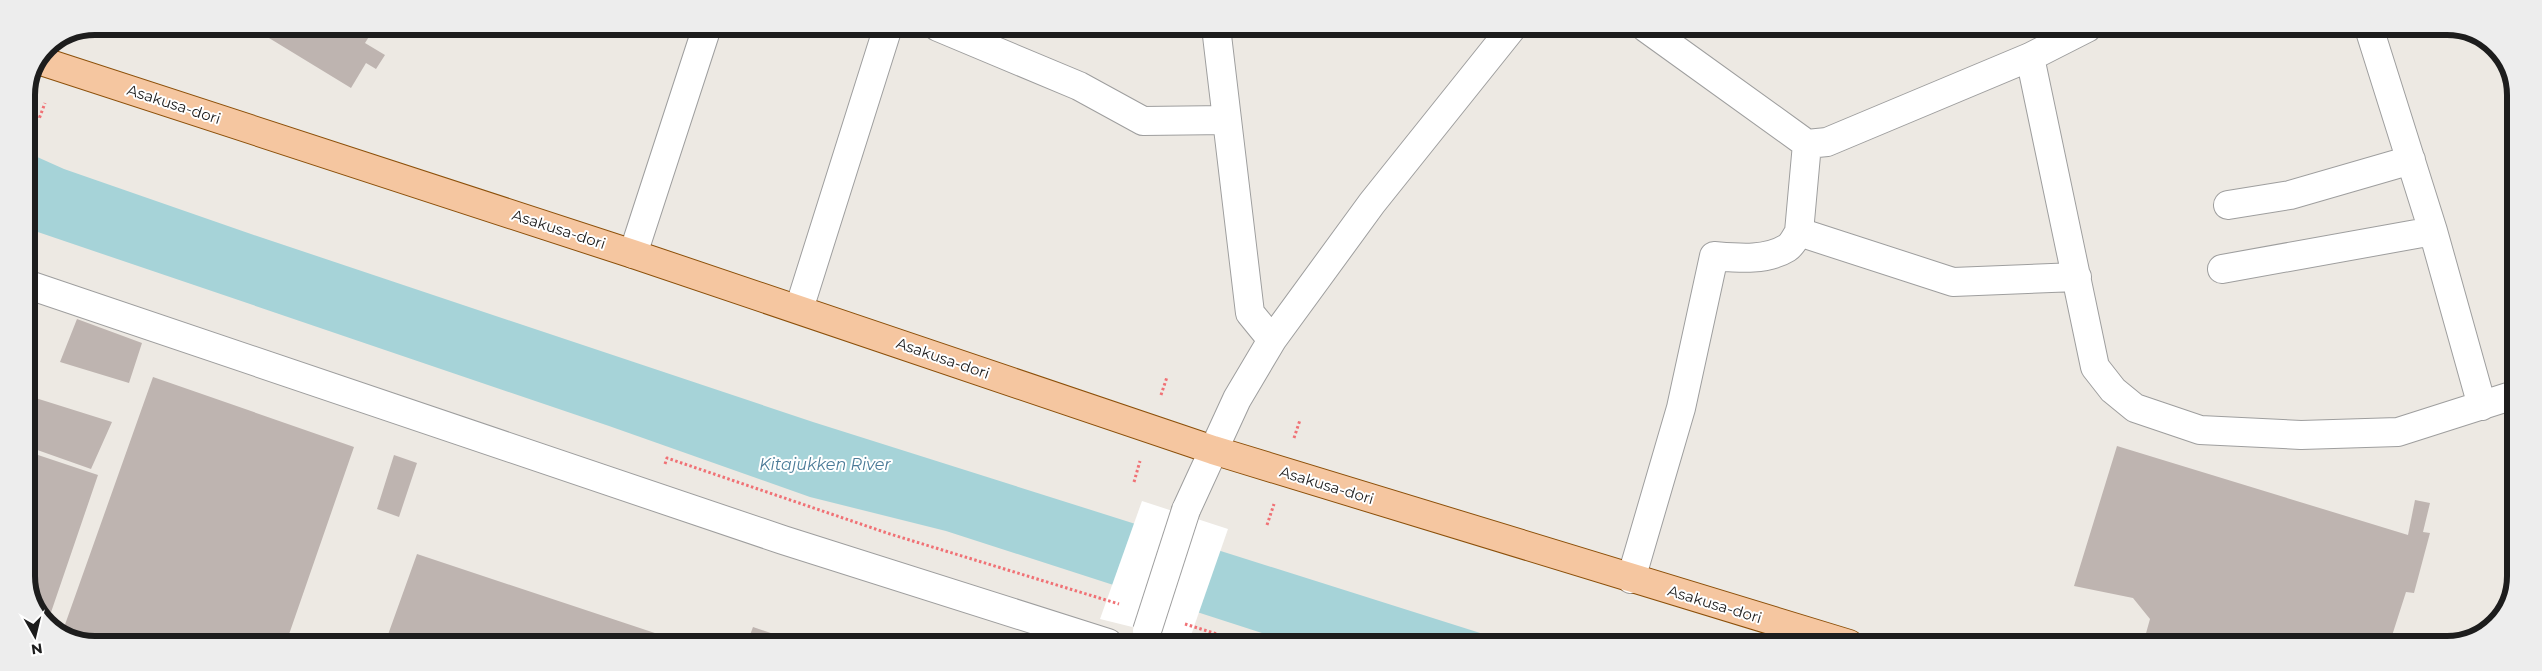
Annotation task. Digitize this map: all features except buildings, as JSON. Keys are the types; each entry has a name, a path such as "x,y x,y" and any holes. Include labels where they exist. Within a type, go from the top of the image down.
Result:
{"main road":[{"name":"Asakusa-dori","path":"45,63 634,254 1213,450 1822,636"}],"street":[{"path":"634,254 704,35"},
{"path":"799,309 885,35"},
{"path":"957,35 1079,86 1143,121 1227,120"},
{"path":"1217,35 1250,313 1272,340"},
{"path":"1145,636 1186,510 1237,399 1272,340 1372,203 1506,35"},
{"path":"1656,35 1807,144 1826,142 2030,57 2073,35"},
{"path":"2371,35 2433,231 2482,406"},
{"path":"2030,57 2095,367 2113,390 2135,408 2200,430 2301,435 2398,432 2507,397"},
{"path":"1631,579 1681,408 1714,256 1742,258 1765,256 1788,247 1799,232 1807,144"},
{"path":"2228,205 2290,195 2411,160"},
{"path":"2222,269 2433,231"},
{"path":"1799,232 1953,282 2077,277"},
{"path":"35,287 783,540 1083,636"}],"path":[{"path":"35,118 39,119 45,103"}],"water":[{"name":"Kitajukken River","path":"35,156 64,169 257,236 813,422 1490,636 1271,636 946,531 810,497 609,426 35,231"}],"pier":[{"path":"1142,501 1228,529 1191,636 1169,636 1100,619"}]}
